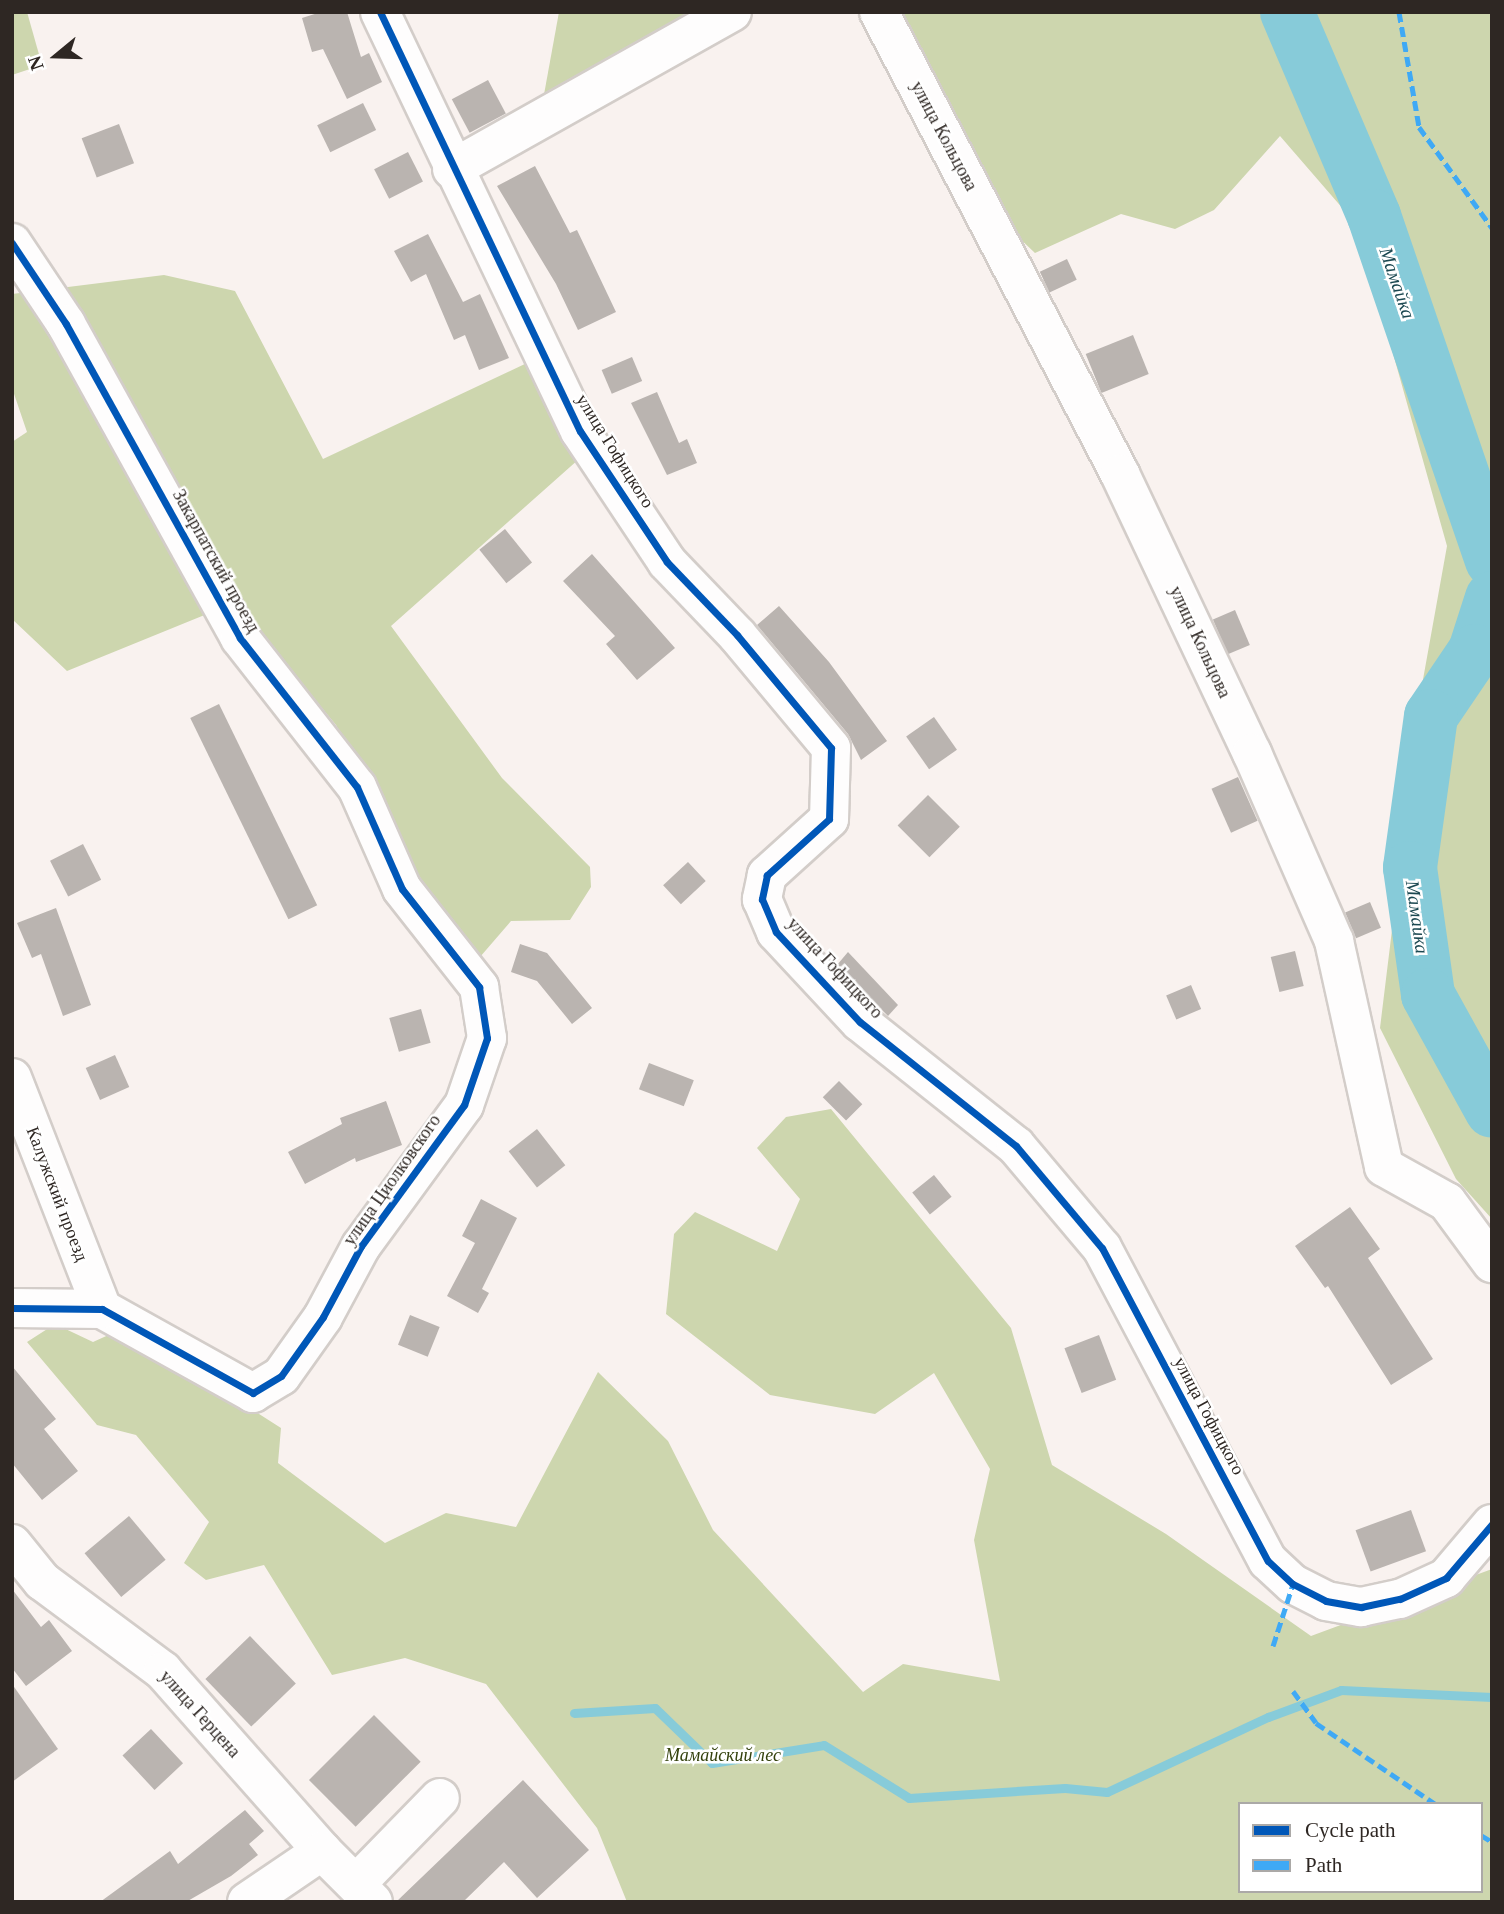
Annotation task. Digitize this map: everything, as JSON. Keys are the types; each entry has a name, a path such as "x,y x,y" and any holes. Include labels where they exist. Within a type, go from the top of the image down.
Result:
{"street":[{"name":"улица Гофицкого","path":"380,12 452,169 580,431 667,562 737,635 831,748 829,819 767,875 762,899 776,932 860,1022 1016,1146 1102,1248 1268,1561 1293,1584 1326,1601 1361,1607 1399,1599 1446,1578 1492,1524"},
{"path":"452,169 732,12"},
{"name":"улица Кольцова","path":"878,12 1120,474 1252,753 1334,941 1384,1167 1447,1202 1492,1263"},
{"name":"Закарпатский проезд","path":"12,243 66,324 240,638 357,787 402,890 479,987"},
{"name":"улица Циолковского","path":"12,1308 102,1309 253,1393 281,1376 323,1317 361,1246 464,1105 487,1038 479,987"},
{"name":"Калужский проезд","path":"12,1078 102,1309"},
{"name":"улица Герцена","path":"12,1544 42,1581 163,1671 322,1851 364,1893"},
{"path":"364,1893 440,1798"},
{"path":"247,1902 322,1851"}],"green space":[{"path":"12,12 27,12 42,65 12,75"},
{"path":"559,12 720,12 541,111"},
{"path":"898,12 1492,12 1492,1219 1456,1179 1380,1028 1422,685 1447,546 1357,225 1280,136 1214,210 1175,229 1121,214 1035,253 1000,220"},
{"path":"164,275 235,291 323,459 529,362 579,459 391,626 502,778 590,867 591,887 570,920 511,921 480,957 470,954 413,892 336,725 234,603 67,671 12,619 12,442 27,432 12,388 12,294"},
{"name":"Мамайский лес","path":"831,1109 1011,1328 1052,1465 1166,1534 1311,1636 1492,1569 1492,1902 627,1902 597,1828 486,1684 405,1658 332,1675 264,1565 206,1580 184,1563 209,1522 136,1435 97,1425 27,1342 55,1324 93,1342 124,1328 281,1428 278,1463 385,1543 446,1513 516,1527 598,1372 668,1441 713,1530 863,1692 903,1664 1000,1681 974,1540 990,1469 934,1373 875,1414 770,1395 666,1314 674,1234 695,1212 777,1251 800,1199 757,1148 786,1117"}],"building":[{"path":"321,12 347,12 361,57 369,53 382,82 347,99 323,49 312,52 302,18"},
{"path":"488,80 506,114 470,133 452,99"},
{"path":"363,103 376,130 330,152 317,125"},
{"path":"119,124 134,163 97,178 82,138"},
{"path":"408,152 423,181 389,199 374,169"},
{"path":"535,166 570,233 577,230 616,312 578,330 556,284 497,186"},
{"path":"428,234 463,302 480,294 509,358 479,370 465,335 454,340 426,274 411,282 394,251"},
{"path":"1067,259 1077,280 1050,293 1040,272"},
{"path":"1133,335 1149,374 1101,393 1086,354"},
{"path":"632,357 642,381 612,394 602,370"},
{"path":"657,392 679,443 687,439 697,463 667,475 631,403"},
{"path":"505,529 532,562 506,583 479,550"},
{"path":"592,554 675,648 637,680 606,644 615,636 563,581"},
{"path":"779,606 829,662 887,741 861,760 848,734 757,625"},
{"path":"1235,610 1250,645 1228,654 1213,619"},
{"path":"219,704 317,905 288,919 190,718"},
{"path":"934,717 957,750 929,769 906,737"},
{"path":"1238,777 1258,821 1231,833 1212,789"},
{"path":"928,795 960,827 929,857 898,825"},
{"path":"83,844 101,880 68,896 50,861"},
{"path":"688,862 706,881 681,904 663,885"},
{"path":"1370,902 1381,928 1356,938 1345,913"},
{"path":"56,908 91,1005 63,1016 41,954 32,958 17,923"},
{"path":"520,944 547,953 592,1008 572,1024 537,981 511,972"},
{"path":"1295,951 1304,986 1279,992 1271,957"},
{"path":"848,952 898,1005 888,1016 837,965"},
{"path":"1191,985 1201,1009 1176,1019 1166,996"},
{"path":"421,1009 431,1043 399,1052 389,1018"},
{"path":"115,1055 129,1087 100,1100 86,1068"},
{"path":"649,1063 694,1080 684,1106 639,1089"},
{"path":"839,1081 862,1104 846,1121 823,1097"},
{"path":"386,1101 402,1145 356,1162 355,1158 305,1184 288,1152 342,1124 340,1118"},
{"path":"537,1129 565,1165 537,1187 509,1151"},
{"path":"934,1175 952,1197 930,1214 912,1193"},
{"path":"481,1199 517,1218 482,1289 489,1293 478,1313 447,1296 475,1243 462,1236"},
{"path":"1350,1207 1380,1249 1368,1258 1433,1359 1391,1385 1328,1286 1325,1288 1295,1246"},
{"path":"410,1315 440,1327 428,1357 398,1345"},
{"path":"1099,1335 1116,1380 1082,1393 1064,1348"},
{"path":"12,1366 56,1419 44,1429 78,1471 42,1500 12,1463"},
{"path":"1411,1510 1426,1551 1371,1572 1356,1530"},
{"path":"129,1516 166,1560 121,1597 85,1553"},
{"path":"12,1589 41,1627 49,1620 72,1651 26,1686 12,1668"},
{"path":"250,1636 296,1683 251,1727 205,1679"},
{"path":"12,1684 58,1749 12,1782"},
{"path":"374,1715 421,1762 356,1827 309,1780"},
{"path":"151,1729 183,1763 155,1790 122,1756"},
{"path":"523,1780 589,1850 537,1898 504,1862 463,1902 396,1902"},
{"path":"245,1810 264,1831 249,1844 258,1855 231,1876 186,1902 100,1902 170,1851 178,1864"}],"waterway":[{"name":"Мамайка","path":"1287,12 1374,216 1492,560"},
{"name":"Мамайка","path":"1492,598 1475,651 1431,716 1410,868 1428,995 1492,1111"},
{"path":"574,1713 655,1708 712,1763 824,1745 909,1798 1065,1788 1107,1792 1268,1717 1341,1690 1492,1697"}],"marked path":[{"path":"1399,12 1419,127 1492,228"},
{"path":"1273,1646 1293,1584"},
{"path":"1293,1691 1316,1723 1432,1802"},
{"path":"1483,1836 1492,1842"}],"cycle path":[{"path":"380,12 580,431 667,562 737,635 831,748 829,819 767,875 762,899 776,932 860,1022 1016,1146 1102,1248 1268,1561 1293,1584 1326,1601 1361,1607 1400,1599 1446,1578 1492,1524"},
{"path":"12,243 66,324 240,638 357,787 402,889 479,987 487,1038 464,1105 361,1246 323,1317 281,1376 253,1393 102,1309 12,1308"}]}
